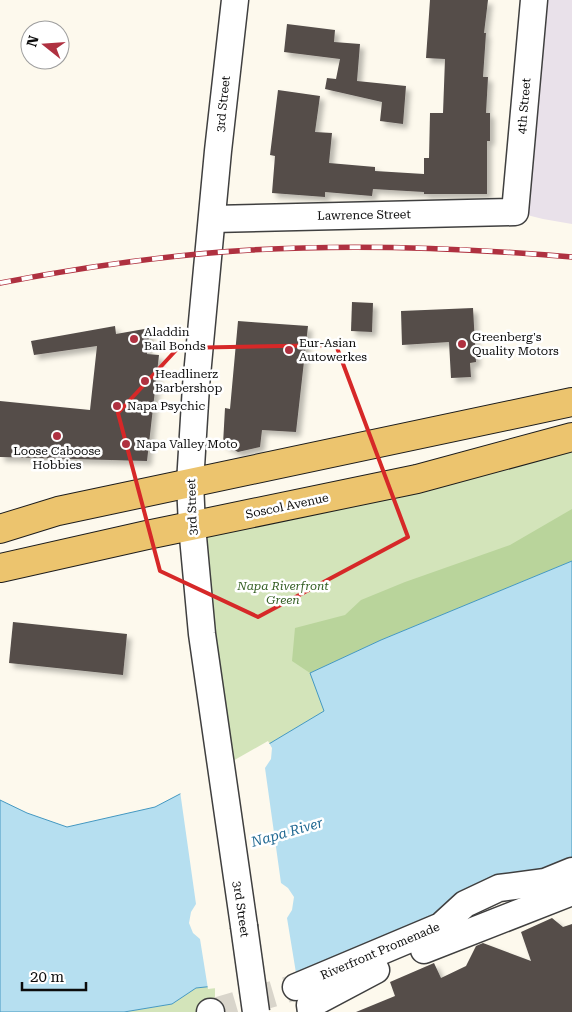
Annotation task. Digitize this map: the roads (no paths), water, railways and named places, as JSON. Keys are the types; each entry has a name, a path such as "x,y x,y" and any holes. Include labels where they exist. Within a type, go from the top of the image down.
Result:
{"main road":[{"path":"0,529 58,511 572,402"},
{"name":"Soscol Avenue","path":"0,568 418,479 572,437"}],"street":[{"name":"3rd Street","path":"235,0 218,151 196,386 190,483 202,634 256,1012"},
{"name":"4th Street","path":"515,212 534,0"},
{"name":"Lawrence Street","path":"213,219 515,212"},
{"name":"Riverfront Promenade","path":"296,987 441,926 465,904 499,888 545,882 572,871"},
{"name":"Riverfront Promenade","path":"311,1012 310,1005 371,972 572,892"}],"water":[{"name":"Napa River","path":"572,561 572,859 308,976 196,988 172,1004 124,1012 0,1012 0,800 27,813 67,827 155,807 222,772 324,711 310,673 381,640"}],"tunnel":[{"path":"211,1012 296,987"}],"railway":[{"path":"0,283 125,262 188,255 291,248 412,248 572,257"}],"place":[{"name":"Aladdin Bail Bonds","path":"134,339"},
{"name":"Greenberg's Quality Motors","path":"462,344"},
{"name":"Eur-Asian Autowerkes","path":"289,350"},
{"name":"Headlinerz Barbershop","path":"145,381"},
{"name":"Napa Psychic","path":"117,406"},
{"name":"Loose Caboose Hobbies","path":"57,436"},
{"name":"Napa Valley Moto","path":"126,444"}],"park label":[{"name":"Napa Riverfront Green","path":"283,593"}]}
